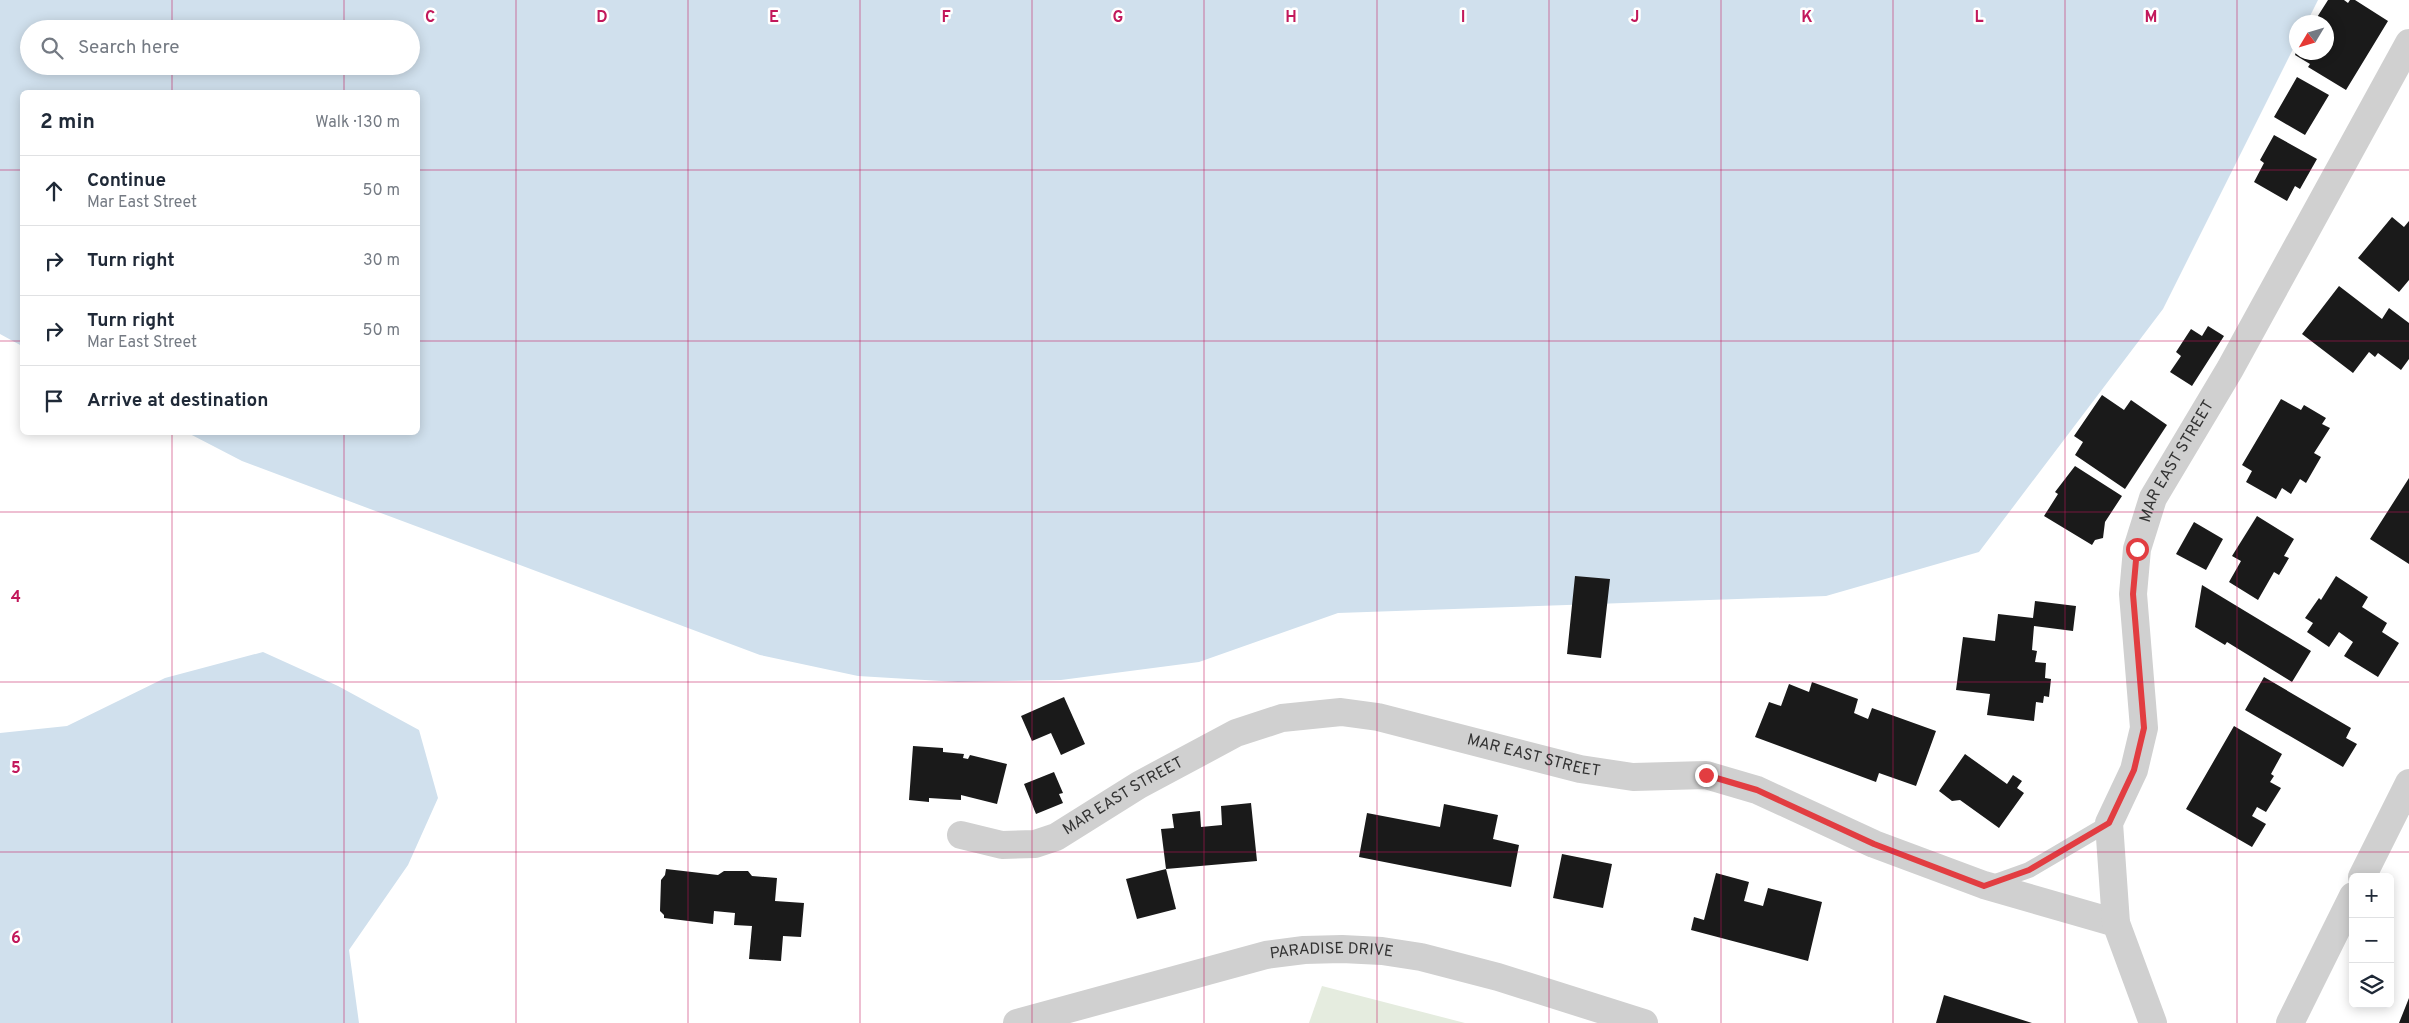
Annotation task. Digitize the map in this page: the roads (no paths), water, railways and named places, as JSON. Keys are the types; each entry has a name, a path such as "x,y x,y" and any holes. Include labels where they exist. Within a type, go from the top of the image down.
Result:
{"street":[{"name":"MAR EAST STREET","path":"2153,1023 2116,923 2109,823 2134,770 2144,728 2133,594 2137,549 2153,498 2230,368 2409,43"},
{"name":"MAR EAST STREET","path":"960,834 1002,845 1035,844 1056,838 1139,785 1236,733 1282,718 1341,712 1378,717 1580,769 1633,777 1706,775 1757,790 1874,844 1984,886 2116,923"},
{"path":"2364,873 2409,782"},
{"path":"2290,1023 2349,904"},
{"name":"PARADISE DRIVE","path":"1017,1023 1266,955 1304,950 1342,949 1382,951 1460,966 1644,1023"}],"lane":[{"path":"1984,886 2029,870 2109,823"}],"water":[{"path":"0,0 2318,0 2310,15 2289,15 2289,57 2163,309 1979,552 1826,596 1338,613 1199,662 1061,680 958,682 858,676 760,655 242,461 192,435 420,435 420,90 20,90 20,345 0,334"},
{"path":"263,652 338,686 419,730 438,798 408,865 349,950 359,1023 0,1023 0,733 67,726 165,678"}]}
